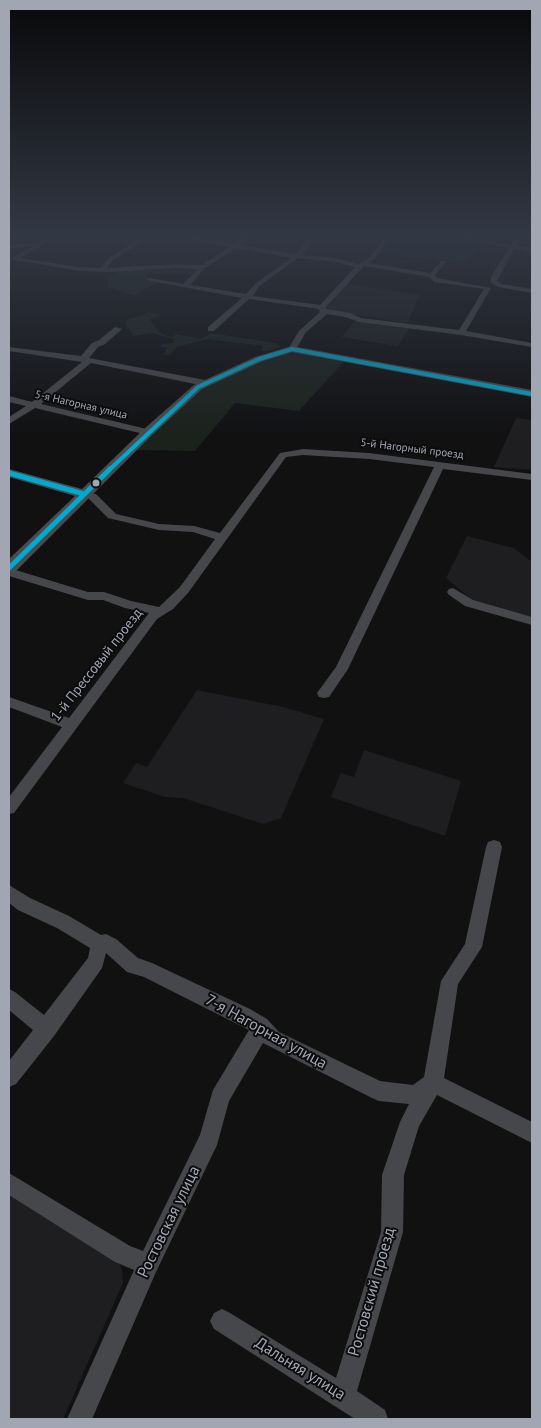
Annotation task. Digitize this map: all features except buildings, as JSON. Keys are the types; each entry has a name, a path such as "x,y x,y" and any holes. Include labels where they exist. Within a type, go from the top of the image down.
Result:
{"street":[{"path":"211,329 238,305"},
{"path":"298,305 347,315 358,320 461,333 532,345"},
{"path":"292,349 303,331 327,305"},
{"path":"461,333 480,305"},
{"path":"9,421 46,397 86,359 95,345 102,342 118,329"},
{"path":"9,349 86,359 205,383"},
{"path":"159,611 129,605 104,596 88,596 9,570 148,432 198,387 259,359 292,349 532,394"},
{"name":"5-я Нагорная улица","path":"9,399 148,432"},
{"name":"5-й Нагорный проезд","path":"288,454 303,452 369,456 532,477"},
{"name":"1-й Прессовый проезд","path":"9,808 70,724 153,616 169,606 184,590 280,459 288,454"},
{"path":"324,693 340,669 440,465"},
{"path":"9,473 92,496 112,516 159,527 194,529 223,538"},
{"path":"453,592 469,603 532,621"},
{"path":"9,702 70,724"},
{"name":"Ростовский проезд","path":"343,1396 392,1232 393,1175 410,1122 433,1083 450,981 474,947 494,848"},
{"name":"7-я Нагорная улица","path":"9,893 24,904 63,922 99,944 106,943 110,945 133,966 146,970 260,1026 272,1038 379,1091 415,1096 433,1083"},
{"path":"9,1077 96,962 99,944"},
{"path":"9,998 46,1029"},
{"name":"Ростовская улица","path":"79,1419 148,1264 210,1138 220,1097 254,1041 260,1026"},
{"path":"433,1083 532,1133"},
{"path":"9,1183 123,1254 148,1264"},
{"name":"Дальняя улица","path":"222,1321 343,1396 376,1419"}],"shaded area":[{"path":"329,305 415,305 408,323 325,310"},
{"path":"148,312 160,315 150,320 160,333 167,336 173,337 176,334 201,339 211,333 275,343 280,347 261,351 263,346 207,339 177,347 170,355 163,355 167,348 160,347 163,344 173,343 174,339 152,333 132,336 126,325 127,319 141,316"},
{"path":"355,321 409,328 398,346 342,337"},
{"path":"293,351 345,360 299,411 235,403 195,451 133,450 200,388 261,359"},
{"path":"516,418 532,420 532,470 494,467"},
{"path":"467,536 514,548 532,562 532,617 476,603 446,578"},
{"path":"197,690 283,707 324,719 281,818 263,824 183,798 165,797 123,783 136,763 147,767"},
{"path":"364,750 461,781 445,836 331,797 341,773 354,777"},
{"path":"9,1191 119,1262 122,1270 123,1283 63,1419 9,1419"}],"transit line":[{"path":"9,568 148,432 198,387 259,359 283,351 292,349 532,394"},
{"path":"9,473 84,494"}]}
